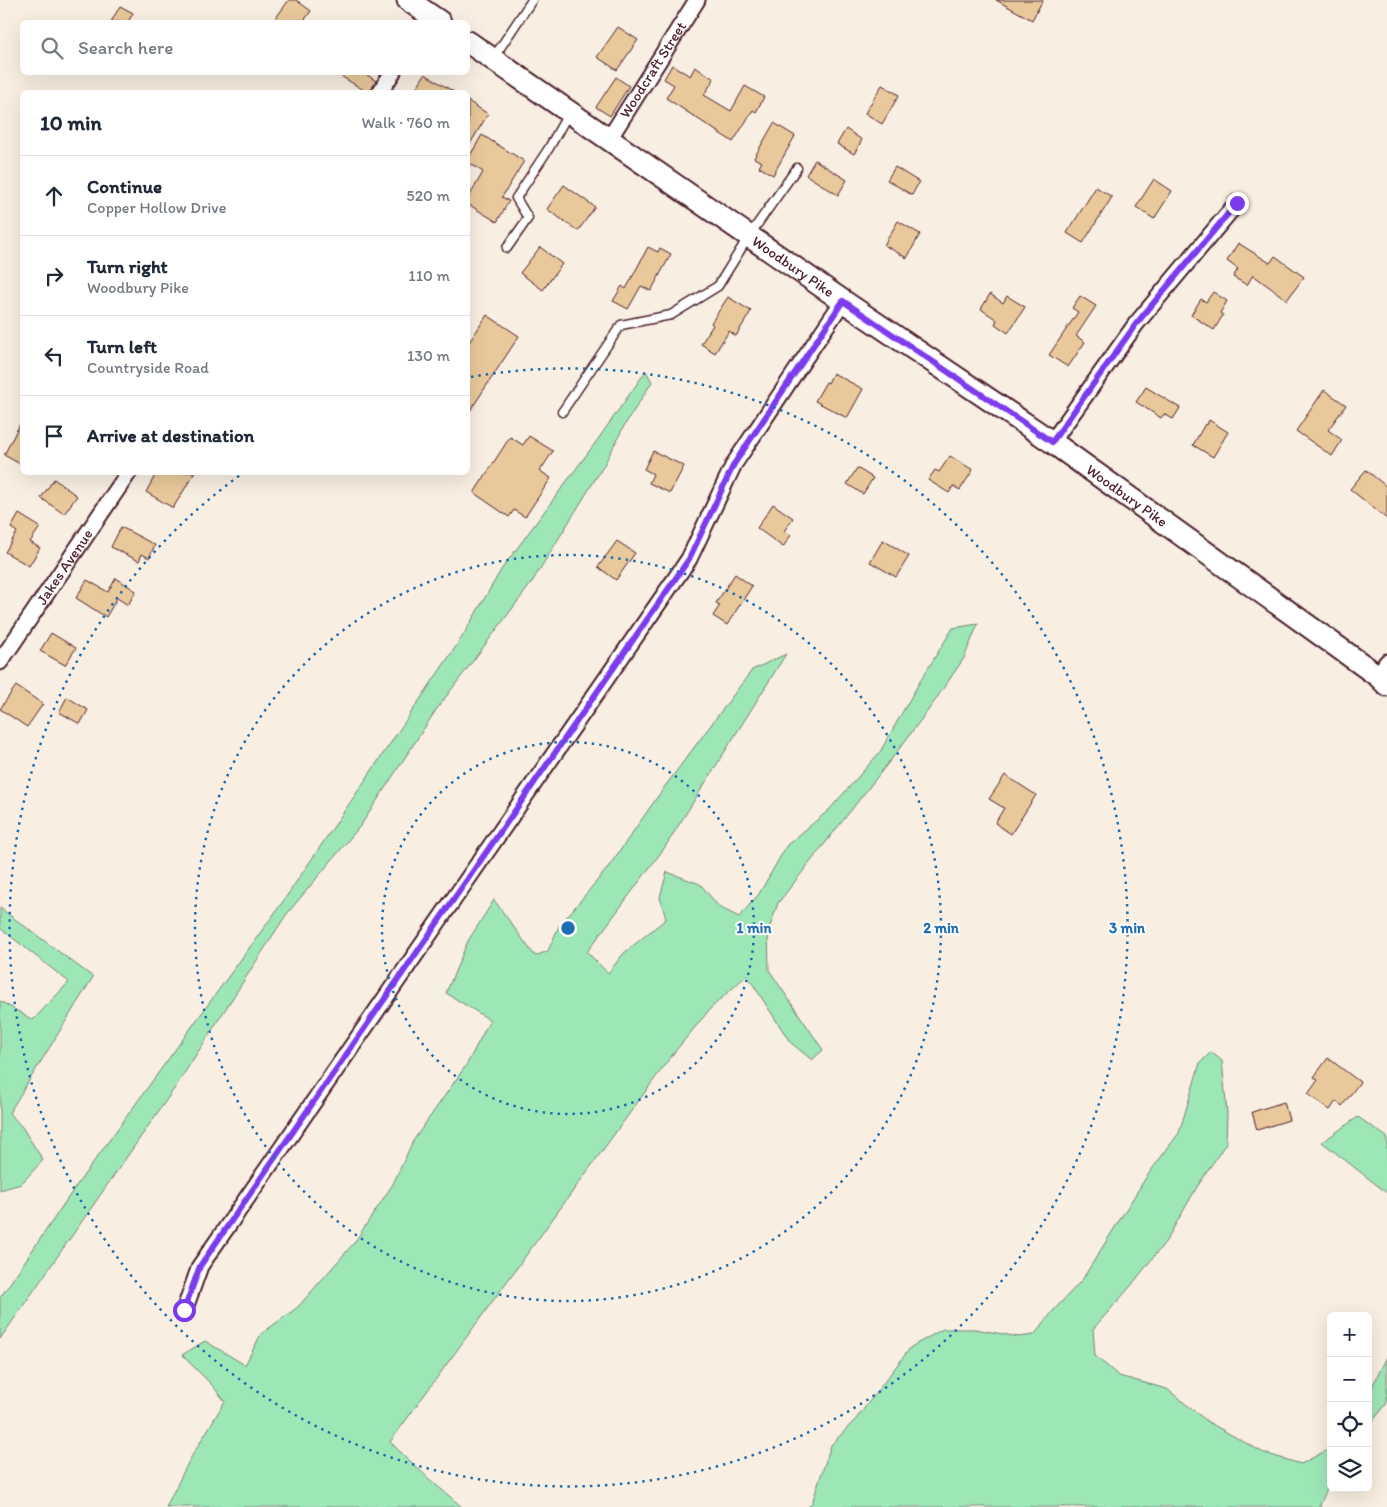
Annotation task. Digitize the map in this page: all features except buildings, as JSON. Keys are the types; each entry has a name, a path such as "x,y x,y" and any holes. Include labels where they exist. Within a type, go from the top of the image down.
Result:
{"street":[{"path":"408,0 432,20"},
{"name":"Woodcraft Street","path":"609,139 697,0"},
{"name":"Woodbury Pike","path":"470,43 843,301 1052,442 1384,674"},
{"path":"381,90 391,75"},
{"path":"1052,442 1136,324 1237,203"},
{"path":"184,1310 200,1266 689,559 734,464 843,301"},
{"name":"Jakes Avenue","path":"0,662 127,475"}],"lane":[{"path":"493,59 532,0"},
{"path":"507,248 528,218 516,198 549,148 569,112"},
{"path":"562,412 621,325 671,315 718,286 749,236 797,168"}],"green space":[{"path":"646,371 652,382 624,426 604,465 530,585 436,710 361,825 286,915 174,1089 0,1339 0,1298 76,1186 282,903 461,639 501,570"},
{"path":"978,624 964,658 932,705 778,903 768,932 769,970 823,1050 812,1060 790,1042 747,975 711,1008 672,1055 390,1442 462,1507 166,1507 189,1461 225,1401 182,1355 205,1341 245,1365 261,1334 298,1307 354,1243 393,1184 413,1141 467,1064 490,1020 446,993 468,941 494,900 535,956 548,951 559,926 607,869 663,789 752,670 786,654 665,847 587,952 608,973 624,953 666,919 660,897 667,872 700,884 719,907 739,917 759,894 787,845 829,810 880,752 953,628"},
{"path":"0,908 93,977 9,1113 22,1127 43,1160 21,1184 0,1190 0,1001 33,1020 69,982 0,928"},
{"path":"1211,1052 1222,1061 1227,1113 1226,1143 1197,1187 1166,1241 1130,1287 1093,1329 1095,1356 1119,1376 1167,1389 1208,1422 1264,1453 1301,1464 1327,1450 1327,1489 1320,1505 1321,1507 808,1507 812,1503 831,1445 856,1419 911,1347 943,1329 975,1329 1019,1337 1034,1335 1082,1280 1147,1176 1179,1133 1200,1063"},
{"path":"1358,1117 1387,1137 1387,1193 1322,1142"},
{"path":"1387,1357 1387,1403 1372,1422 1372,1402 1372,1387"}],"route":[{"path":"184,1310 200,1266 689,559 734,464 843,301 1052,442 1136,324 1237,203"}]}
